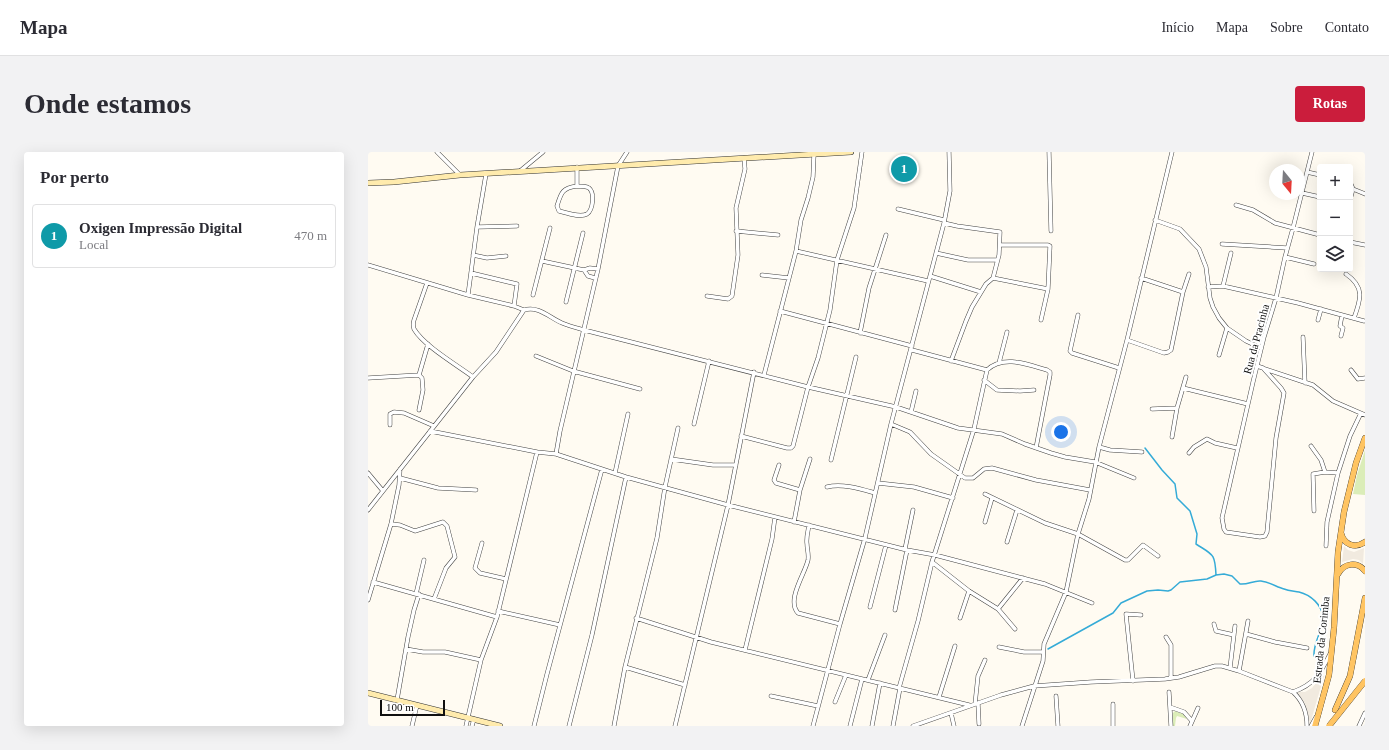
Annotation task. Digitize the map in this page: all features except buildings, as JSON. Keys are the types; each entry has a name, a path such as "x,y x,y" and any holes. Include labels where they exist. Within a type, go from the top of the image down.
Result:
{"main road":[{"path":"368,183 394,182 460,175 851,152"},
{"path":"1365,438 1349,489 1341,530 1342,537 1349,544 1358,545 1365,542"},
{"name":"Estrada da Corimba","path":"1315,726 1329,675 1341,530"},
{"path":"1337,578 1341,569 1349,564 1359,566 1365,571"},
{"path":"1335,710 1350,676 1365,598"},
{"path":"1331,725 1365,681"},
{"path":"368,693 500,726"}],"street":[{"path":"437,152 460,175"},
{"path":"520,172 543,152"},
{"path":"556,454 598,268 618,166 627,152"},
{"path":"740,436 787,448 791,448 794,442 808,387 818,358 827,323 837,260 854,208 862,152"},
{"path":"813,726 827,670 865,538 891,424 944,221 950,191 949,152"},
{"path":"1049,152 1051,231"},
{"path":"1022,726 1043,661 1043,652 1047,637 1066,592 1078,534 1090,490 1098,447 1128,340 1141,278 1172,152"},
{"name":"Rua da Pracinha","path":"1305,180 1312,152"},
{"path":"764,375 796,251 801,220 813,177 814,154"},
{"path":"706,296 728,299 732,296 738,255 736,208 744,177 744,158"},
{"path":"576,168 577,186"},
{"path":"1307,172 1317,174"},
{"path":"468,295 486,174"},
{"path":"577,186 591,190 591,210 584,215 559,211 557,206 562,192 571,187 577,186"},
{"path":"1353,189 1365,194"},
{"path":"1305,194 1317,196"},
{"name":"Rua da Pracinha","path":"1263,368 1282,388 1284,394 1276,438 1267,532 1265,536 1260,538 1228,533 1225,531 1222,518 1261,348 1276,298 1287,248 1300,200"},
{"path":"1236,205 1253,210 1275,223 1317,234"},
{"path":"898,209 944,221 957,226 1000,232 1000,245 992,278 981,292 966,320 951,361"},
{"path":"1156,220 1180,230 1199,249 1206,267 1208,287 1213,307 1227,328 1246,341 1261,348"},
{"path":"477,227 517,226"},
{"path":"534,295 550,228"},
{"path":"736,231 778,235"},
{"path":"566,302 583,233"},
{"path":"860,332 864,308 886,234"},
{"path":"1353,243 1365,245"},
{"path":"1222,244 1287,248"},
{"path":"1000,245 1048,245 1050,249 1048,289 1041,320"},
{"path":"796,251 928,281"},
{"path":"936,253 968,260 997,260"},
{"path":"1223,286 1231,253"},
{"path":"473,255 487,258 506,256"},
{"path":"1285,257 1314,264"},
{"path":"542,261 584,270 598,268"},
{"path":"368,265 524,310"},
{"path":"584,270 588,276 595,278"},
{"path":"471,273 517,284 514,306"},
{"path":"1128,340 1164,353 1171,350 1183,292 1189,274"},
{"path":"1346,274 1357,284 1361,296 1354,318"},
{"path":"762,275 789,278"},
{"path":"930,276 981,292"},
{"path":"992,278 1048,289"},
{"path":"1141,278 1183,292"},
{"path":"427,283 413,325 414,329 428,344 473,377"},
{"path":"1208,287 1223,286 1321,309 1364,321"},
{"path":"368,510 473,377 505,340 524,310 529,308 534,308 562,323 584,330 754,372 808,387 896,407 964,429 974,429 1002,434 1036,448 1065,457 1095,462 1134,478"},
{"path":"1318,320 1321,309"},
{"path":"780,311 860,332 951,361 987,370"},
{"path":"1078,315 1070,351 1072,353 1119,368"},
{"path":"1341,336 1343,328 1340,326 1340,322 1342,315"},
{"path":"1219,355 1227,328"},
{"path":"999,363 1007,332"},
{"path":"1303,337 1304,383"},
{"path":"419,410 423,390 422,378 419,375 428,344"},
{"path":"536,356 574,370 640,389"},
{"path":"830,460 856,357"},
{"path":"694,424 709,361"},
{"path":"893,726 900,688 932,562 974,429 984,380 987,370 990,367 1004,362 1018,362 1050,372 1036,448"},
{"path":"1257,366 1318,388 1333,401 1363,414 1350,436 1338,472 1327,522 1326,546"},
{"path":"1351,370 1358,379 1365,378"},
{"path":"675,726 728,505 740,436 754,372"},
{"path":"368,378 419,375"},
{"path":"1172,437 1177,408 1186,377"},
{"path":"984,380 997,390 1034,390"},
{"path":"1183,388 1248,404"},
{"path":"911,412 916,391"},
{"path":"1152,409 1177,408"},
{"path":"390,425 390,414 394,412 404,413 434,426"},
{"path":"615,473 628,414"},
{"path":"891,424 910,432 931,454 965,478 973,478 984,469 992,468 1036,480 1090,490"},
{"path":"614,726 624,667 657,538 665,487 678,428"},
{"path":"430,431 537,452 556,454 626,477 728,505 865,538 906,550 935,555 1045,584 1092,603"},
{"path":"1189,453 1194,447 1207,439 1214,443 1237,448"},
{"path":"1311,446 1321,460 1325,472"},
{"path":"1098,447 1110,450 1142,452"},
{"path":"466,726 481,660 497,617 537,452"},
{"path":"671,459 713,465 736,465"},
{"path":"794,522 800,490 810,459"},
{"path":"778,465 774,480 776,483 800,490"},
{"path":"368,600 391,524 400,478 400,469"},
{"path":"534,726 602,469"},
{"path":"1314,511 1312,476 1314,473 1338,472"},
{"path":"368,473 382,491"},
{"path":"569,726 592,635 626,477"},
{"path":"400,478 438,488 476,490"},
{"path":"878,482 914,487 953,498"},
{"path":"827,487 844,486 875,493"},
{"path":"985,494 1045,523 1078,534 1125,560 1128,560 1143,545 1158,556"},
{"path":"985,522 992,498"},
{"path":"895,610 913,510"},
{"path":"1007,542 1017,510"},
{"path":"745,650 776,517"},
{"path":"391,524 400,525 416,531 443,522 448,526 456,557 446,568 434,598"},
{"path":"809,525 807,537 808,558 796,594 794,605 795,609 798,613 840,624"},
{"path":"482,542 475,568 480,573 506,579"},
{"path":"870,607 886,544"},
{"path":"397,700 424,560"},
{"path":"932,562 969,591 998,609 1015,629"},
{"path":"998,609 1023,578"},
{"path":"374,582 497,617"},
{"path":"960,618 969,591"},
{"path":"498,611 560,625"},
{"path":"1132,681 1126,614 1141,615"},
{"path":"636,618 696,637 745,650 970,705"},
{"path":"1238,671 1248,621"},
{"path":"1214,624 1216,631 1234,635"},
{"path":"1230,668 1235,626"},
{"path":"1246,634 1275,642 1307,648"},
{"path":"868,680 886,635"},
{"path":"1166,637 1170,645 1171,678"},
{"path":"939,697 955,646"},
{"path":"999,647 1024,652 1043,652"},
{"path":"406,649 423,652 442,652 481,660"},
{"path":"1293,692 1306,687 1311,683 1322,669 1331,652"},
{"path":"979,724 976,703 978,676 985,660"},
{"path":"913,726 920,725 976,703 1034,686 1171,678 1215,666 1230,668 1293,692 1298,696 1304,706 1307,726"},
{"path":"624,667 685,685"},
{"path":"835,702 846,675"},
{"path":"850,726 862,679"},
{"path":"872,726 880,683"},
{"path":"1169,692 1171,726"},
{"path":"771,696 818,706"},
{"path":"1056,696 1058,726"},
{"path":"1113,704 1113,726"},
{"path":"412,726 417,705"},
{"path":"1311,726 1321,705"},
{"path":"1170,707 1184,712 1192,721"},
{"path":"1190,726 1198,708"},
{"path":"951,713 954,726"},
{"path":"1359,726 1365,713"},
{"path":"472,726 474,719"}],"green space":[{"path":"1365,450 1365,495 1353,494 1357,475"},
{"path":"1175,711 1183,714 1187,719 1177,716 1175,726 1173,726 1173,713"}],"shaded area":[{"path":"1344,546 1348,550 1354,552 1364,548 1363,564 1359,560 1353,559 1342,562"},
{"path":"1322,676 1324,676 1310,724 1306,706 1297,692 1305,692 1312,688"}],"waterway":[{"path":"1145,448 1175,484 1177,498 1190,511 1197,534 1196,544 1210,553 1214,558 1216,575"},
{"path":"1048,649 1113,613 1121,603 1147,591 1168,591 1180,582 1207,579 1216,575 1224,574 1232,576 1240,584 1258,581 1264,582 1286,590 1303,593 1312,598 1321,608 1323,617 1323,622 1314,651 1314,656 1321,663"}],"place":[{"name":"Oxigen Impressão Digital","path":"904,169"}]}
